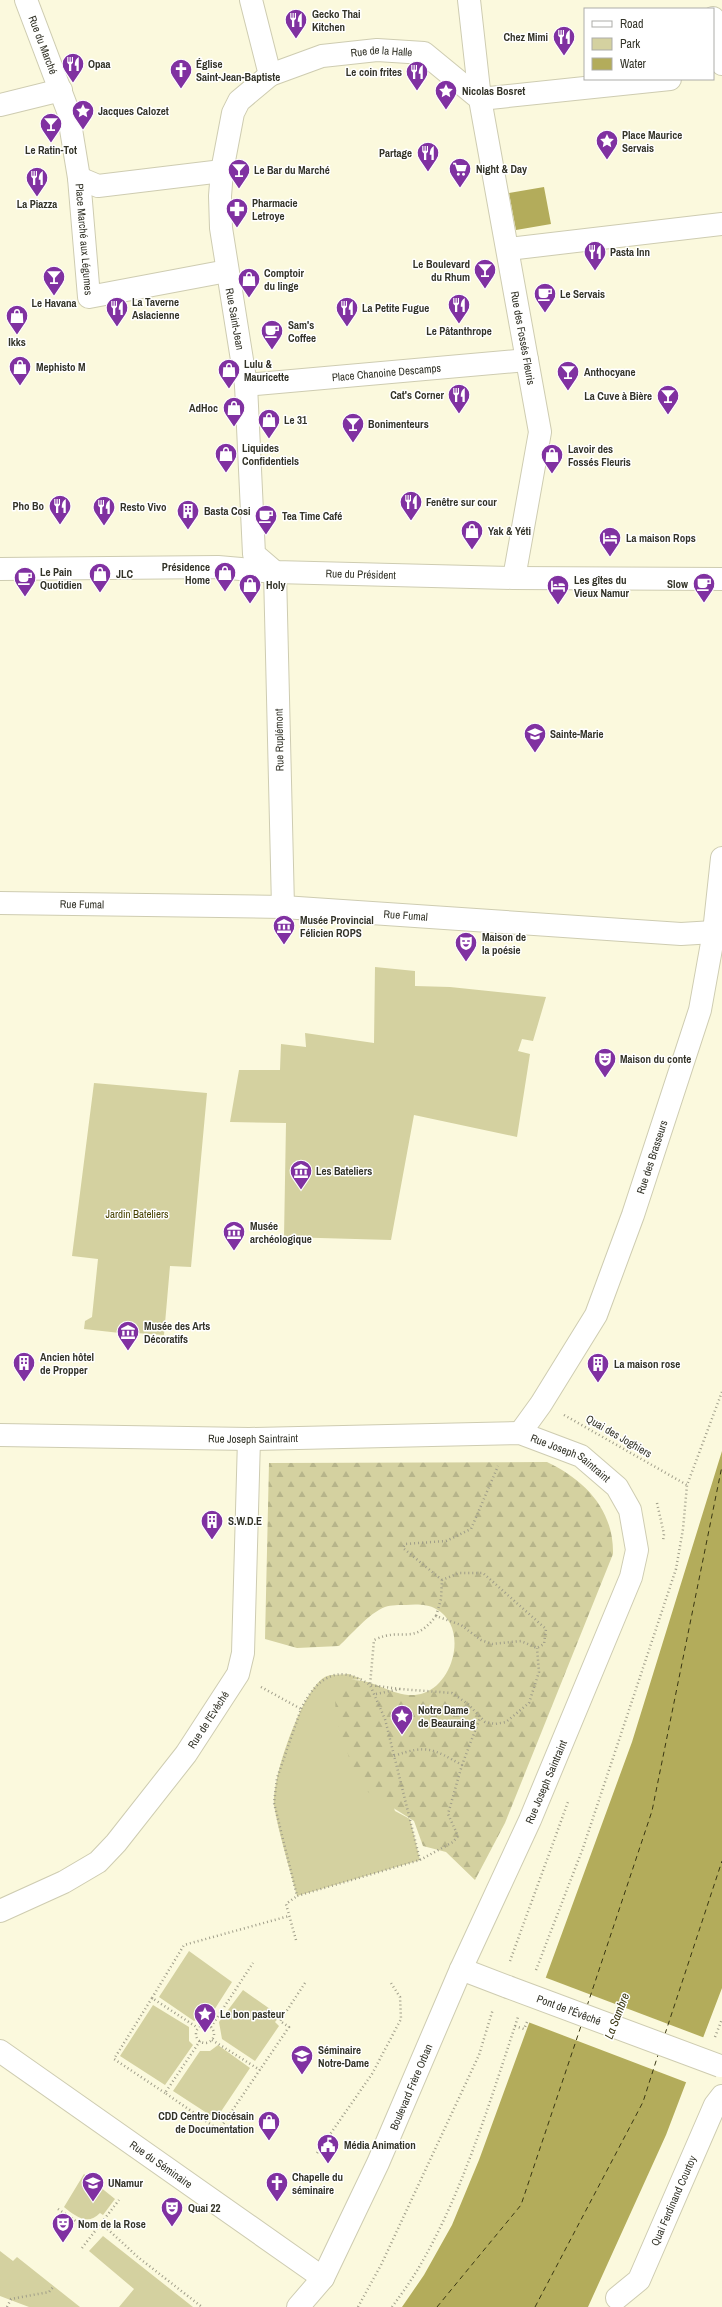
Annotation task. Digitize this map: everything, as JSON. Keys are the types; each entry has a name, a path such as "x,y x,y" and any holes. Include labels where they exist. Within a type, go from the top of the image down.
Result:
{"street":[{"name":"Rue du Marché","path":"26,0 61,90"},
{"path":"251,0 270,75"},
{"name":"Rue des Fossés Fleuris","path":"469,0 480,99 540,432 514,578"},
{"path":"714,23 722,64"},
{"name":"Rue de la Halle","path":"270,75 322,56 377,50 424,53 480,99"},
{"name":"Rue Saint-Jean","path":"270,75 238,100 233,113 222,171 220,196 221,222 227,271 246,385 254,554 275,572"},
{"path":"480,99 660,80"},
{"path":"0,104 61,90"},
{"name":"Place Marché aux Légumes","path":"61,90 68,111 79,178 89,297 227,271"},
{"path":"79,178 98,186 222,171"},
{"path":"508,249 722,224"},
{"name":"Place Chanoine Descamps","path":"246,385 526,360"},
{"name":"Rue du Président","path":"0,569 218,567 275,572 514,578 722,579"},
{"name":"Rue Ruplémont","path":"275,572 283,907"},
{"name":"Rue des Brasseurs","path":"520,1433 541,1404 596,1315 633,1214 700,1010 714,932 722,858"},
{"name":"Rue Fumal","path":"0,904 283,907 681,934 714,932"},
{"name":"Rue Joseph Saintraint","path":"0,1435 249,1439 520,1433 581,1456 617,1487 630,1510 637,1550 631,1577 530,1820 461,1969"},
{"name":"Rue de l'Evêché","path":"0,1910 64,1882 98,1862 116,1843 186,1754 238,1674 243,1653 249,1439"},
{"name":"Pont de l'Évêché","path":"461,1969 721,2066"},
{"name":"Boulevard Frère Orban","path":"298,2307 323,2278 378,2164 461,1969"},
{"name":"Rue du Séminaire","path":"0,2051 323,2278"},
{"name":"Quai Ferdinand Courtoy","path":"617,2298 639,2280 716,2104 722,2096"}],"path":[{"path":"535,1971 583,1848 676,1569 683,1530 687,1485 722,1392"},
{"name":"Quai des Joghiers","path":"541,1404 572,1418 687,1485"},
{"path":"442,1580 403,1548 405,1544 446,1541 470,1529 498,1466"},
{"path":"442,1580 459,1573 483,1572 546,1629 544,1644 537,1648"},
{"path":"420,1860 385,1719 376,1694 370,1685 374,1640 386,1634 413,1635 427,1627 436,1616 442,1599 442,1580"},
{"path":"436,1616 461,1625 481,1640 492,1644 522,1641 537,1648"},
{"path":"297,1896 274,1803 277,1778 301,1708 316,1684 327,1676 348,1674 370,1685 452,1693 468,1704 485,1722 495,1724 506,1722 529,1703 539,1672 537,1648"},
{"path":"238,1674 301,1708"},
{"path":"376,1694 400,1689"},
{"path":"296,1940 286,1904 297,1896 420,1860 453,1842 458,1836 448,1814 462,1766 480,1718"},
{"path":"394,1756 411,1750 434,1750 462,1766"},
{"path":"289,1916 184,1945 114,2059 219,2130 289,2027 280,2021 306,1984"},
{"path":"211,2026 253,1963"},
{"path":"317,2153 372,2074 401,2019 400,1997 390,1983"},
{"path":"358,2307 382,2263 479,2055 504,1986"},
{"path":"152,1998 198,2028"},
{"path":"392,2307 418,2270 444,2220 490,2102 519,2015"},
{"path":"714,2039 722,2019"},
{"path":"515,2026 524,2029 527,2022"},
{"path":"207,2024 211,2026 215,2035 212,2040 204,2043 200,2041 196,2033 198,2028 207,2024"},
{"path":"212,2040 260,2070"},
{"path":"165,2093 200,2041"},
{"path":"82,2248 119,2200"},
{"path":"58,2209 80,2224 102,2224 139,2258 202,2307"},
{"path":"7,2307 11,2299 49,2292 54,2286"}],"green space":[{"path":"375,967 415,971 415,986 450,987 546,997 533,1041 522,1039 518,1051 530,1054 517,1137 414,1115 391,1240 284,1237 286,1123 230,1122 239,1070 280,1070 281,1044 306,1047 305,1033 374,1043"},
{"name":"Jardin Bateliers","path":"94,1083 207,1093 191,1267 170,1266 164,1335 136,1333 135,1326 122,1324 120,1333 84,1329 85,1321 92,1317 98,1259 72,1256"},
{"path":"547,1462 561,1469 585,1487 595,1498 603,1510 608,1524 612,1538 613,1554 505,1823 475,1880 446,1852 423,1846 414,1821 368,1792 354,1772 336,1719 335,1697 351,1680 369,1682 396,1692 414,1695 424,1693 435,1687 443,1678 450,1666 454,1653 452,1628 446,1617 433,1607 425,1605 396,1605 385,1607 373,1614 339,1646 297,1648 265,1639 269,1463"},
{"path":"348,1674 362,1679 351,1680 395,1811 410,1819 420,1860 297,1896 281,1839 274,1805 274,1793 290,1735 308,1697 318,1683 327,1676"},
{"path":"189,1951 232,1982 209,2018 200,2018 194,2021 159,1997"},
{"path":"243,1990 280,2016 275,2022 279,2026 255,2061 222,2039 219,2022"},
{"path":"153,2005 189,2027 189,2041 193,2045 165,2085 120,2056"},
{"path":"218,2045 250,2068 216,2119 173,2091 200,2051 210,2051"},
{"path":"84,2174 115,2199 103,2215 100,2213 91,2219 77,2216 64,2207"},
{"path":"103,2236 193,2307 119,2307 134,2289 89,2251"},
{"path":"0,2251 13,2261 17,2257 80,2307 29,2307 0,2296"}],"water":[{"path":"544,187 551,224 516,230 509,193"},
{"name":"La Sambre","path":"722,1451 722,1988 666,2135 588,2307 402,2307 424,2275 452,2225 479,2160 632,1742"}],"pier":[{"path":"544,1977 705,2038 688,2083 528,2022"}],"ferry route":[{"path":"587,2006 652,1811 722,1466"},
{"path":"665,2034 722,1861"},
{"path":"437,2307 521,2205 581,2026"},
{"path":"535,2307 643,2102 658,2055"}],"place":[{"name":"Gecko Thai Kitchen","path":"296,40"},
{"name":"Chez Mimi","path":"564,56"},
{"name":"Opaa","path":"73,84"},
{"name":"Église Saint-Jean-Baptiste","path":"181,90"},
{"name":"Le coin frites","path":"417,92"},
{"name":"Nicolas Bosret","path":"446,110"},
{"name":"Jacques Calozet","path":"83,130"},
{"name":"Le Ratin-Tot","path":"51,144"},
{"name":"Place Maurice Servais","path":"607,160"},
{"name":"Partage","path":"428,172"},
{"name":"Night & Day","path":"460,188"},
{"name":"Le Bar du Marché","path":"239,190"},
{"name":"La Piazza","path":"37,198"},
{"name":"Pharmacie Letroye","path":"237,228"},
{"name":"Pasta Inn","path":"595,272"},
{"name":"Le Boulevard du Rhum","path":"485,290"},
{"name":"Le Havana","path":"54,296"},
{"name":"Comptoir du linge","path":"249,298"},
{"name":"Le Servais","path":"545,314"},
{"name":"Le Pâtanthrope","path":"459,324"},
{"name":"La Taverne Aslacienne","path":"117,328"},
{"name":"La Petite Fugue","path":"347,328"},
{"name":"Ikks","path":"17,336"},
{"name":"Sam's Coffee","path":"272,350"},
{"name":"Mephisto M","path":"20,386"},
{"name":"Lulu & Mauricette","path":"229,390"},
{"name":"Anthocyane","path":"568,392"},
{"name":"Cat's Corner","path":"459,414"},
{"name":"La Cuve à Bière","path":"668,416"},
{"name":"AdHoc","path":"234,428"},
{"name":"Le 31","path":"269,440"},
{"name":"Bonimenteurs","path":"353,444"},
{"name":"Liquides Confidentiels","path":"226,474"},
{"name":"Lavoir des Fossés Fleuris","path":"552,474"},
{"name":"Fenêtre sur cour","path":"411,522"},
{"name":"Pho Bo","path":"60,526"},
{"name":"Resto Vivo","path":"104,526"},
{"name":"Basta Cosi","path":"188,530"},
{"name":"Tea Time Café","path":"266,536"},
{"name":"Yak & Yéti","path":"472,550"},
{"name":"La maison Rops","path":"610,558"},
{"name":"Présidence Home","path":"225,592"},
{"name":"JLC","path":"100,594"},
{"name":"Le Pain Quotidien","path":"25,598"},
{"name":"Holy","path":"250,604"},
{"name":"Slow","path":"704,604"},
{"name":"Les gîtes du Vieux Namur","path":"558,606"},
{"name":"Sainte-Marie","path":"535,754"},
{"name":"Musée Provincial Félicien ROPS","path":"284,946"},
{"name":"Maison de la poésie","path":"466,962"},
{"name":"Maison du conte","path":"605,1078"},
{"name":"Les Bateliers","path":"301,1190"},
{"name":"Musée archéologique","path":"234,1252"},
{"name":"Musée des Arts Décoratifs","path":"128,1352"},
{"name":"Ancien hôtel de Propper","path":"24,1382"},
{"name":"La maison rose","path":"598,1384"},
{"name":"S.W.D.E","path":"212,1540"},
{"name":"Notre Dame de Beauraing","path":"402,1736"},
{"name":"Le bon pasteur","path":"205,2034"},
{"name":"Séminaire Notre-Dame","path":"302,2076"},
{"name":"CDD Centre Diocésain de Documentation","path":"269,2142"},
{"name":"Média Animation","path":"328,2164"},
{"name":"UNamur","path":"93,2202"},
{"name":"Chapelle du séminaire","path":"277,2202"},
{"name":"Quai 22","path":"172,2228"},
{"name":"Nom de la Rose","path":"63,2244"}]}
